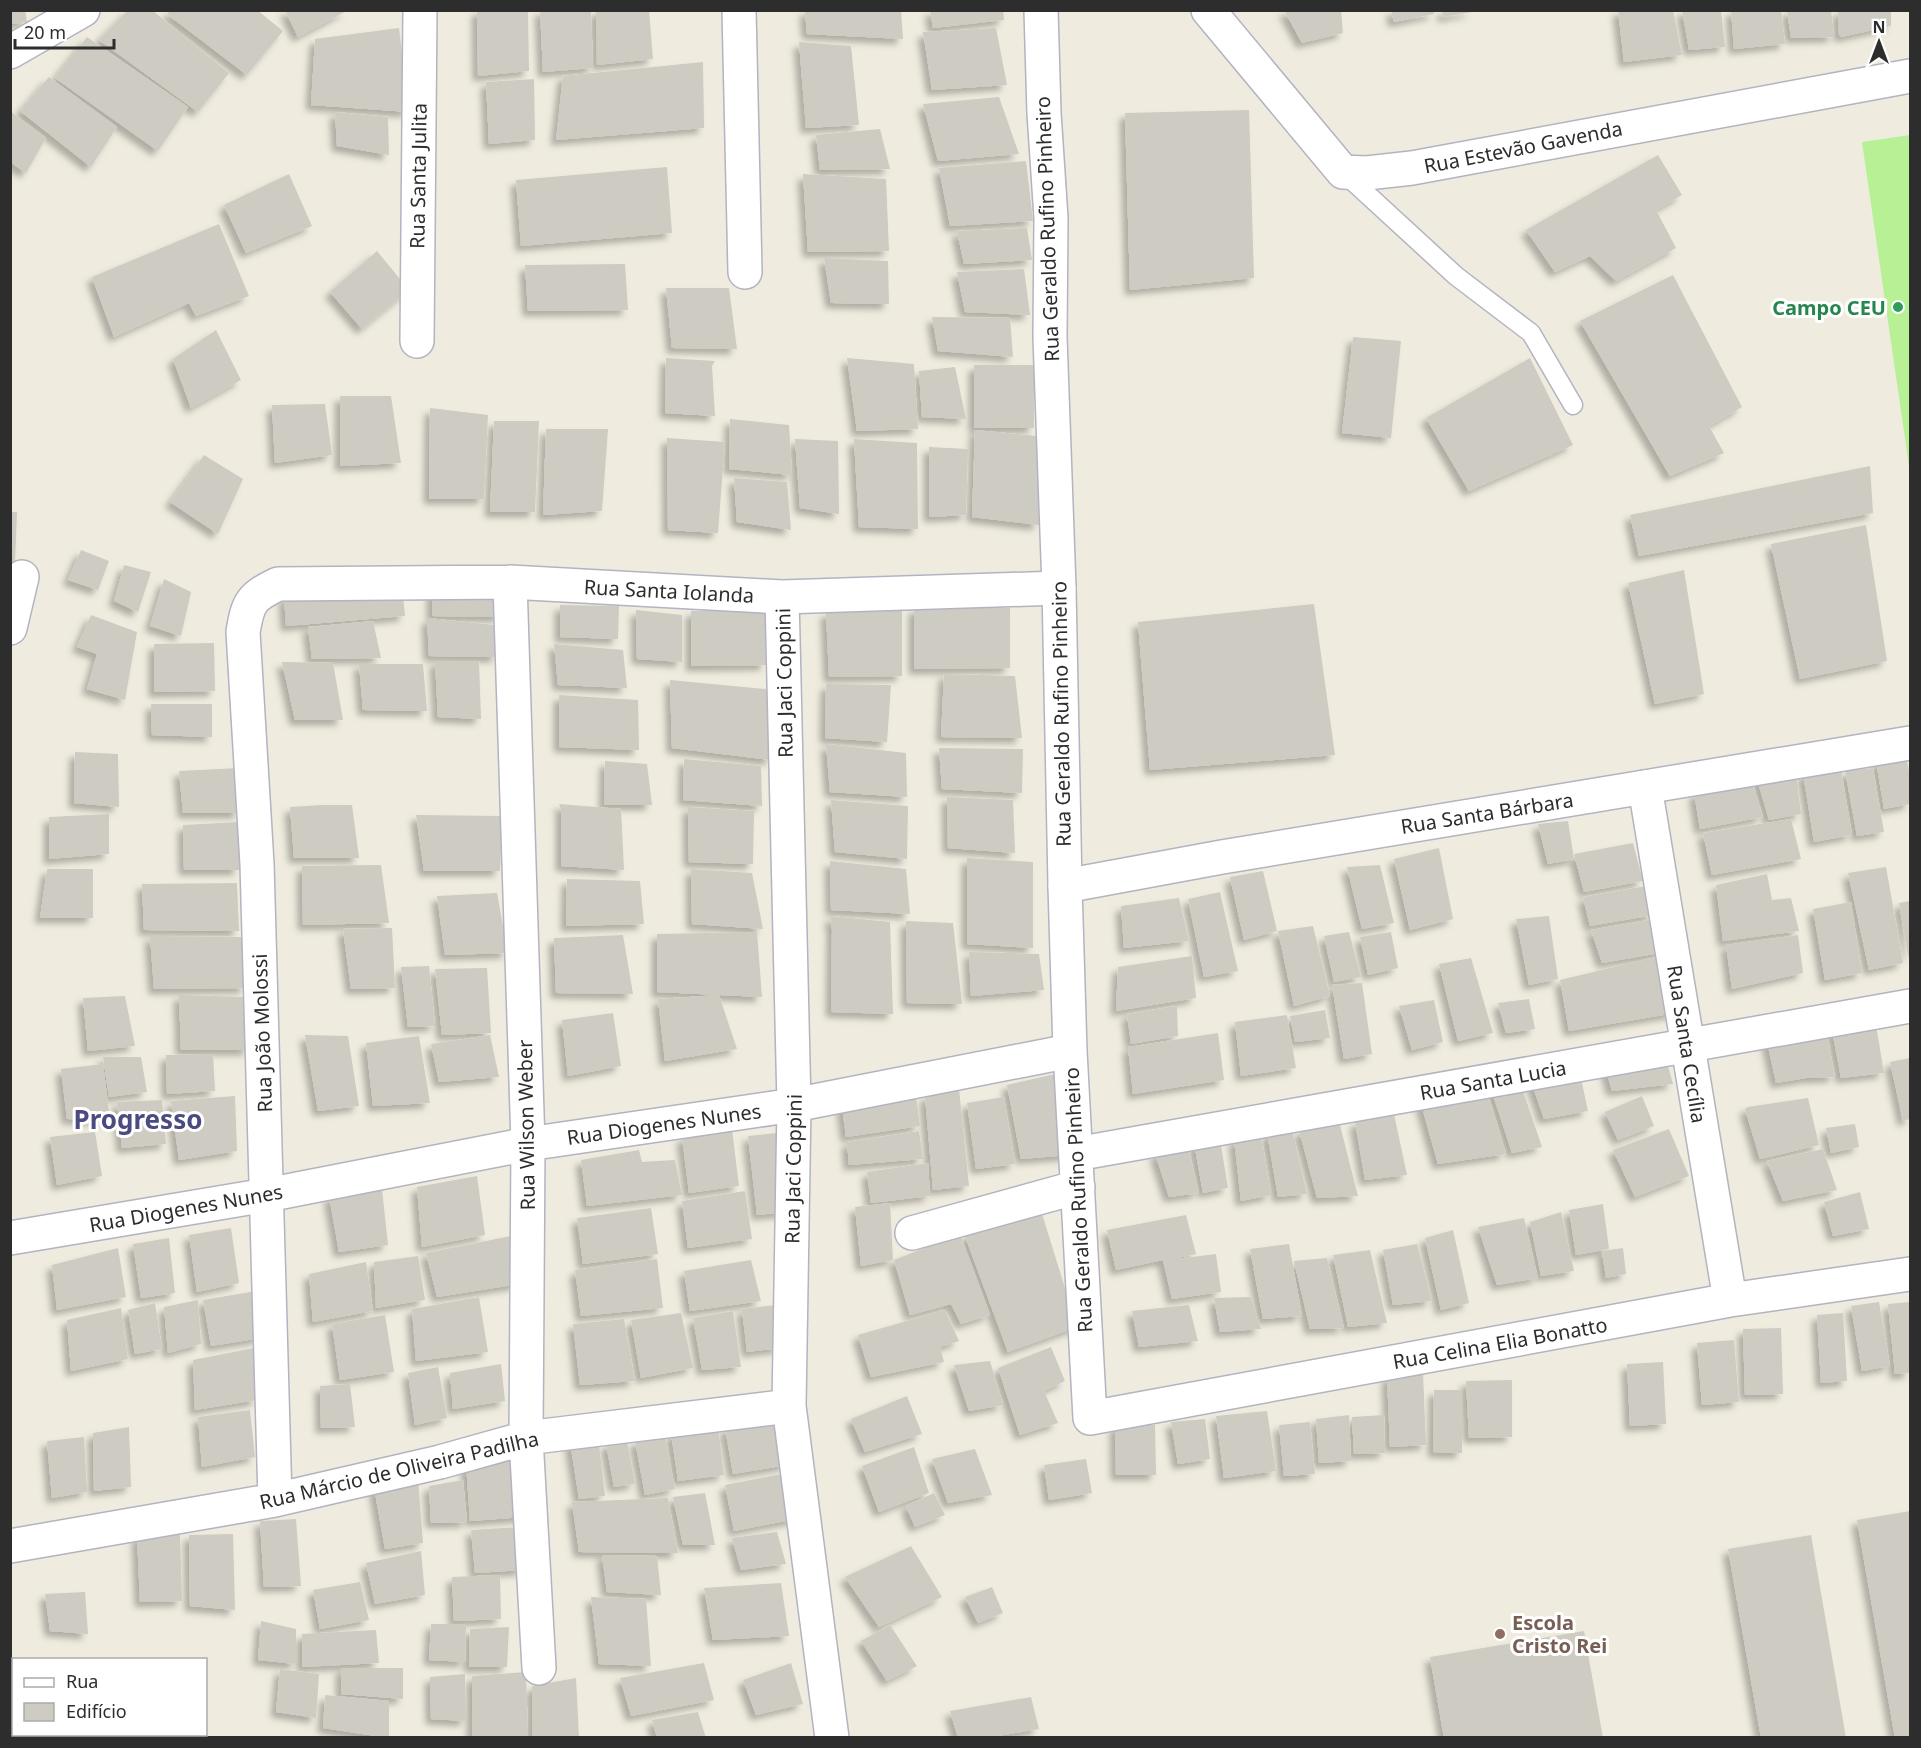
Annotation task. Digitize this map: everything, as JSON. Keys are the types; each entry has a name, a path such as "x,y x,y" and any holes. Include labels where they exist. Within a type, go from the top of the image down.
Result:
{"street":[{"path":"10,52 83,10"},
{"name":"Rua Santa Julita","path":"417,341 420,10"},
{"path":"739,10 745,272"},
{"name":"Rua Geraldo Rufino Pinheiro","path":"1041,10 1043,102 1051,218 1050,337 1059,588 1070,1051 1090,1418"},
{"path":"1208,10 1343,172"},
{"name":"Rua Estevão Gavenda","path":"1343,172 1367,173 1412,168 1911,76"},
{"path":"10,628 22,577"},
{"name":"Rua Santa Iolanda","path":"278,584 510,582 782,597 1059,588"},
{"name":"Rua Wilson Weber","path":"510,582 528,1144 526,1438 539,1668"},
{"name":"Rua João Molossi","path":"275,1500 257,864 243,632 247,610 258,593 278,584"},
{"name":"Rua Jaci Coppini","path":"782,597 794,1105 789,1406 832,1737"},
{"name":"Rua Santa Bárbara","path":"1065,886 1222,857 1911,743"},
{"name":"Rua Santa Cecília","path":"1645,787 1730,1300"},
{"name":"Rua Santa Lucia","path":"1076,1154 1911,1006"},
{"name":"Rua Diogenes Nunes","path":"10,1238 267,1195 528,1144 794,1105 1070,1051"},
{"path":"912,1233 1078,1187"},
{"name":"Rua Celina Elia Bonatto","path":"1090,1418 1730,1300 1911,1274"},
{"name":"Rua Márcio de Oliveira Padilha","path":"10,1546 275,1500 440,1462 526,1438 789,1406"}],"lane":[{"path":"1343,172 1456,276 1531,333 1573,405"}],"green space":[{"name":"Campo CEU","path":"1910,135 1910,473 1862,142"}],"building":[{"path":"10,10 25,10 27,22 10,24"},
{"path":"128,10 152,10 229,73 198,112 99,40"},
{"path":"170,10 257,10 283,31 247,75 167,14"},
{"path":"285,10 348,10 298,37"},
{"path":"477,10 528,10 529,71 478,76"},
{"path":"540,10 591,10 593,68 543,72"},
{"path":"596,10 649,10 653,59 597,65"},
{"path":"805,10 901,10 903,39 807,34"},
{"path":"930,10 1003,10 1004,20 933,28"},
{"path":"1284,10 1341,10 1343,33 1302,43"},
{"path":"1391,10 1434,10 1434,14 1394,22"},
{"path":"1442,10 1471,10 1472,12 1443,17"},
{"path":"1618,10 1673,10 1682,55 1624,62"},
{"path":"1682,10 1721,10 1725,47 1689,50"},
{"path":"1731,10 1781,10 1785,44 1734,49"},
{"path":"1787,10 1831,10 1834,37 1791,38"},
{"path":"1838,10 1891,10 1891,26 1841,37"},
{"path":"399,28 409,112 311,105 315,39"},
{"path":"996,28 1007,85 932,90 923,32"},
{"path":"87,37 188,107 158,151 55,78"},
{"path":"799,42 851,46 859,125 806,128"},
{"path":"703,62 704,128 556,140 563,76"},
{"path":"49,77 117,127 91,167 20,111"},
{"path":"534,79 535,140 489,144 486,82"},
{"path":"999,97 1019,154 938,161 923,104"},
{"path":"1249,110 1254,278 1130,290 1125,113"},
{"path":"10,111 46,138 26,173 10,162"},
{"path":"335,112 388,117 389,155 337,146"},
{"path":"880,129 890,169 820,170 816,135"},
{"path":"1658,155 1682,195 1656,210 1676,248 1616,281 1590,256 1555,272 1526,230"},
{"path":"1026,161 1033,221 950,226 939,168"},
{"path":"667,167 672,233 521,246 516,180"},
{"path":"289,174 312,226 246,253 224,205"},
{"path":"803,174 886,179 889,251 808,252"},
{"path":"219,224 249,296 196,316 189,303 114,337 92,277"},
{"path":"1027,228 1032,260 964,264 957,231"},
{"path":"377,251 409,290 362,329 330,292"},
{"path":"824,258 888,261 889,304 831,303"},
{"path":"625,264 628,310 528,311 525,265"},
{"path":"1024,269 1030,315 965,312 957,272"},
{"path":"1673,275 1742,407 1709,426 1724,453 1670,476 1580,321"},
{"path":"666,288 729,288 737,349 672,348"},
{"path":"932,317 1010,318 1013,357 938,351"},
{"path":"216,330 241,380 191,408 173,359"},
{"path":"1353,337 1401,341 1391,438 1342,433"},
{"path":"666,358 715,361 712,366 715,416 665,413"},
{"path":"847,358 914,364 918,429 857,431"},
{"path":"1530,358 1573,445 1469,491 1426,418"},
{"path":"974,365 1034,365 1034,428 974,428"},
{"path":"955,367 966,419 922,417 919,371"},
{"path":"340,396 391,396 401,463 340,466"},
{"path":"325,404 332,455 275,463 272,405"},
{"path":"430,408 488,415 484,499 429,499"},
{"path":"730,419 789,425 792,475 729,469"},
{"path":"494,421 539,421 535,512 490,512"},
{"path":"546,429 608,429 602,511 543,515"},
{"path":"975,430 1037,436 1039,525 972,517"},
{"path":"667,438 725,442 718,533 668,530"},
{"path":"795,439 838,441 839,514 800,508"},
{"path":"854,439 917,443 918,529 859,527"},
{"path":"929,447 968,449 966,515 929,517"},
{"path":"204,455 243,479 218,534 170,502"},
{"path":"1870,466 1873,513 1639,556 1630,515"},
{"path":"734,478 787,482 791,530 737,522"},
{"path":"10,512 17,512 15,563 10,563"},
{"path":"1866,525 1887,661 1800,679 1771,544"},
{"path":"81,550 109,561 98,590 68,580"},
{"path":"124,565 151,572 138,612 114,601"},
{"path":"1684,570 1704,694 1655,704 1628,583"},
{"path":"164,579 191,592 181,636 150,626"},
{"path":"402,587 405,616 286,626 284,596"},
{"path":"432,588 501,588 501,617 432,616"},
{"path":"1314,604 1335,755 1150,770 1138,622"},
{"path":"560,605 619,606 618,639 560,637"},
{"path":"902,608 902,676 829,677 826,612"},
{"path":"914,608 1010,608 1010,668 914,669"},
{"path":"636,610 682,615 682,662 637,659"},
{"path":"765,610 766,665 691,666 691,611"},
{"path":"91,615 137,632 125,700 87,689 97,654 77,647"},
{"path":"427,618 494,625 498,657 429,656"},
{"path":"373,621 381,658 312,659 308,627"},
{"path":"214,643 215,691 154,692 154,644"},
{"path":"554,644 623,650 627,688 558,685"},
{"path":"435,661 479,661 481,719 438,717"},
{"path":"282,662 333,663 343,720 295,720"},
{"path":"359,664 423,664 427,711 363,710"},
{"path":"944,674 1015,676 1022,738 941,737"},
{"path":"670,680 775,690 771,760 672,748"},
{"path":"826,684 891,685 887,742 825,738"},
{"path":"559,695 638,700 639,750 559,747"},
{"path":"151,704 212,704 212,737 152,735"},
{"path":"826,744 906,753 907,797 830,792"},
{"path":"939,748 1023,749 1022,793 942,789"},
{"path":"75,752 118,754 119,807 74,803"},
{"path":"1906,756 1910,776 1910,804 1884,809 1876,761"},
{"path":"684,759 761,766 762,806 683,800"},
{"path":"605,761 647,764 652,805 604,805"},
{"path":"239,768 240,813 183,813 179,771"},
{"path":"1873,768 1884,832 1857,836 1845,771"},
{"path":"1841,769 1852,835 1814,842 1803,773"},
{"path":"1796,771 1801,814 1769,820 1756,776"},
{"path":"1753,784 1763,817 1700,829 1694,793"},
{"path":"947,797 1013,800 1015,853 948,848"},
{"path":"831,800 908,806 907,859 835,852"},
{"path":"559,804 621,809 624,870 561,866 561,809"},
{"path":"352,805 359,858 294,858 290,807"},
{"path":"688,807 754,811 753,864 689,862"},
{"path":"109,814 109,854 49,859 49,817"},
{"path":"416,815 502,816 500,871 424,871"},
{"path":"1791,819 1801,859 1712,875 1703,833"},
{"path":"1568,821 1574,859 1548,864 1538,824"},
{"path":"239,822 239,870 184,870 183,825"},
{"path":"1633,843 1643,881 1584,892 1574,854"},
{"path":"1439,848 1453,919 1410,930 1394,859"},
{"path":"967,858 1033,862 1033,948 967,944"},
{"path":"830,861 906,869 910,914 831,910"},
{"path":"381,865 389,923 303,925 302,866"},
{"path":"1380,865 1394,923 1362,929 1347,867"},
{"path":"1886,867 1903,963 1869,970 1848,873"},
{"path":"47,869 93,869 93,918 40,918"},
{"path":"691,869 752,873 763,929 692,924"},
{"path":"1263,871 1277,931 1244,940 1230,877"},
{"path":"1767,874 1772,900 1791,898 1799,931 1723,941 1716,885"},
{"path":"567,879 640,881 644,924 566,926"},
{"path":"237,883 239,931 144,930 142,884"},
{"path":"1646,886 1654,915 1590,926 1583,897"},
{"path":"1220,892 1238,971 1204,977 1188,899"},
{"path":"497,893 508,953 445,955 437,896"},
{"path":"1179,898 1189,941 1124,948 1121,906"},
{"path":"1910,901 1910,956 1908,956 1899,903"},
{"path":"1851,902 1862,973 1825,980 1813,909"},
{"path":"830,916 890,922 893,1014 831,1012 832,930"},
{"path":"1549,916 1558,979 1529,985 1516,919"},
{"path":"1655,919 1665,952 1602,963 1591,930"},
{"path":"906,921 953,923 962,1004 907,1003"},
{"path":"1313,926 1330,996 1294,1006 1278,931"},
{"path":"392,928 395,988 351,989 343,929"},
{"path":"757,932 762,997 657,992 657,934"},
{"path":"1349,932 1361,977 1334,982 1324,936"},
{"path":"1391,932 1398,968 1368,975 1360,937"},
{"path":"623,935 633,994 556,993 554,938"},
{"path":"1798,935 1803,973 1732,989 1726,945"},
{"path":"150,936 244,937 246,988 154,989"},
{"path":"969,952 1039,954 1044,990 971,996"},
{"path":"1192,956 1196,998 1116,1011 1118,967"},
{"path":"1656,957 1675,1013 1569,1031 1560,980"},
{"path":"1471,958 1493,1033 1458,1041 1439,964"},
{"path":"429,966 435,1026 408,1027 401,967"},
{"path":"487,968 491,1033 442,1035 435,969"},
{"path":"1362,983 1372,1054 1344,1059 1332,985"},
{"path":"179,995 246,997 249,1050 181,1050"},
{"path":"719,995 737,1049 665,1061 658,999"},
{"path":"125,996 135,1046 88,1051 83,998"},
{"path":"1529,999 1535,1029 1506,1033 1498,1003"},
{"path":"1434,1000 1443,1042 1412,1050 1399,1006"},
{"path":"1177,1006 1178,1036 1131,1044 1127,1014"},
{"path":"1325,1010 1330,1038 1295,1042 1290,1016"},
{"path":"613,1013 621,1066 568,1076 562,1020"},
{"path":"1287,1015 1296,1068 1241,1076 1235,1022"},
{"path":"1875,1019 1884,1073 1841,1078 1831,1025"},
{"path":"1826,1030 1835,1077 1806,1078 1776,1083 1766,1037"},
{"path":"1218,1033 1224,1080 1133,1094 1128,1047"},
{"path":"305,1035 348,1036 359,1106 318,1111"},
{"path":"490,1035 499,1077 439,1082 431,1044"},
{"path":"419,1036 430,1103 373,1106 366,1043"},
{"path":"213,1054 215,1091 167,1094 166,1055"},
{"path":"1665,1055 1673,1084 1612,1091 1604,1063"},
{"path":"103,1057 141,1057 147,1092 109,1097"},
{"path":"1910,1058 1910,1119 1903,1121 1890,1062"},
{"path":"103,1064 110,1120 67,1119 61,1069"},
{"path":"1579,1069 1588,1111 1544,1119 1530,1078"},
{"path":"1060,1073 1070,1155 1021,1159 1007,1085"},
{"path":"1520,1082 1542,1147 1512,1153 1490,1086"},
{"path":"1485,1084 1506,1154 1438,1164 1419,1097"},
{"path":"915,1089 920,1126 846,1137 841,1099"},
{"path":"959,1089 969,1186 933,1190 925,1096"},
{"path":"235,1096 237,1151 179,1160 171,1101"},
{"path":"1642,1096 1654,1126 1618,1140 1605,1112"},
{"path":"1004,1097 1015,1164 976,1169 967,1103"},
{"path":"1808,1098 1819,1145 1760,1159 1745,1109"},
{"path":"162,1100 166,1144 122,1148 117,1102"},
{"path":"1394,1114 1407,1175 1365,1180 1355,1122"},
{"path":"1855,1124 1859,1147 1831,1153 1826,1128"},
{"path":"1340,1125 1358,1196 1317,1198 1299,1130"},
{"path":"732,1129 739,1186 689,1193 682,1137"},
{"path":"1292,1129 1307,1194 1278,1197 1267,1133"},
{"path":"1669,1129 1689,1176 1635,1197 1613,1150"},
{"path":"919,1131 923,1159 849,1165 847,1142"},
{"path":"95,1132 102,1176 57,1185 50,1137"},
{"path":"777,1133 786,1212 757,1215 748,1136"},
{"path":"1261,1134 1271,1195 1241,1201 1234,1139"},
{"path":"1220,1139 1228,1188 1203,1193 1194,1143"},
{"path":"1188,1147 1199,1193 1169,1197 1155,1153"},
{"path":"1823,1149 1837,1190 1783,1201 1767,1161"},
{"path":"639,1150 642,1162 675,1160 682,1195 587,1206 581,1160"},
{"path":"928,1163 930,1196 871,1203 867,1172"},
{"path":"477,1176 485,1235 422,1247 417,1187"},
{"path":"382,1189 388,1245 339,1252 329,1196"},
{"path":"745,1191 752,1239 688,1248 682,1201"},
{"path":"1860,1192 1869,1229 1833,1236 1824,1202"},
{"path":"890,1203 893,1260 861,1266 855,1207"},
{"path":"1039,1204 1077,1327 1008,1352 965,1236"},
{"path":"1603,1204 1609,1249 1576,1255 1569,1210"},
{"path":"651,1208 658,1254 583,1264 577,1218"},
{"path":"1561,1212 1574,1271 1541,1276 1530,1222"},
{"path":"1186,1215 1196,1254 1168,1260 1216,1254 1221,1292 1172,1299 1163,1260 1116,1270 1107,1230"},
{"path":"1524,1218 1538,1278 1497,1285 1478,1227"},
{"path":"231,1228 239,1283 197,1292 189,1235"},
{"path":"1453,1230 1469,1303 1441,1310 1425,1238"},
{"path":"960,1234 990,1315 961,1324 951,1304 910,1315 894,1260"},
{"path":"511,1236 519,1284 437,1297 426,1253"},
{"path":"169,1238 175,1293 141,1298 133,1244"},
{"path":"1289,1244 1302,1316 1263,1319 1250,1249"},
{"path":"1417,1244 1432,1301 1393,1305 1383,1250"},
{"path":"118,1248 126,1297 57,1310 52,1265"},
{"path":"1623,1248 1626,1274 1606,1278 1602,1251"},
{"path":"1370,1250 1387,1323 1348,1327 1333,1255"},
{"path":"418,1256 425,1300 376,1308 374,1262"},
{"path":"1327,1258 1344,1328 1310,1329 1294,1261"},
{"path":"657,1259 663,1308 581,1316 575,1270"},
{"path":"751,1260 761,1301 690,1311 684,1271"},
{"path":"366,1262 373,1311 313,1322 309,1274"},
{"path":"256,1291 261,1338 211,1346 203,1300"},
{"path":"479,1297 488,1352 416,1361 412,1309"},
{"path":"1251,1297 1261,1329 1220,1332 1214,1298"},
{"path":"198,1300 201,1344 168,1353 164,1307"},
{"path":"1879,1302 1890,1366 1862,1371 1851,1306"},
{"path":"1910,1302 1910,1373 1895,1374 1888,1304"},
{"path":"155,1303 162,1349 135,1354 128,1310"},
{"path":"775,1305 780,1348 747,1352 742,1309"},
{"path":"1189,1305 1198,1341 1139,1347 1132,1311"},
{"path":"121,1308 128,1359 71,1371 67,1320"},
{"path":"945,1310 959,1341 940,1347 944,1362 871,1377 858,1335"},
{"path":"733,1311 741,1367 702,1370 693,1318"},
{"path":"681,1313 693,1368 641,1378 631,1320"},
{"path":"1843,1313 1847,1381 1821,1383 1817,1315"},
{"path":"385,1315 394,1372 340,1380 332,1324"},
{"path":"624,1319 635,1381 580,1385 573,1324"},
{"path":"1781,1328 1783,1394 1745,1395 1743,1329"},
{"path":"1734,1340 1739,1402 1702,1405 1697,1343"},
{"path":"1051,1347 1065,1381 1044,1391 1058,1423 1020,1435 998,1368"},
{"path":"254,1348 257,1400 195,1410 193,1360"},
{"path":"990,1361 1003,1405 969,1411 954,1365"},
{"path":"1663,1362 1666,1424 1630,1426 1627,1364"},
{"path":"501,1364 505,1401 453,1409 450,1373"},
{"path":"438,1367 447,1418 415,1425 408,1373"},
{"path":"1423,1373 1426,1445 1390,1447 1387,1376"},
{"path":"1512,1380 1512,1437 1469,1438 1466,1381"},
{"path":"350,1384 355,1427 321,1428 320,1386"},
{"path":"1434,1390 1462,1390 1462,1453 1433,1452"},
{"path":"907,1396 922,1434 865,1452 851,1419"},
{"path":"250,1410 255,1457 202,1467 198,1417"},
{"path":"1267,1411 1276,1471 1224,1478 1216,1416"},
{"path":"1349,1415 1351,1461 1319,1463 1316,1419"},
{"path":"1384,1415 1385,1453 1354,1454 1352,1417"},
{"path":"779,1418 787,1465 733,1474 725,1428"},
{"path":"1205,1419 1210,1459 1178,1464 1171,1422"},
{"path":"1310,1422 1315,1474 1284,1476 1279,1425"},
{"path":"1115,1425 1155,1425 1156,1475 1116,1475"},
{"path":"129,1427 131,1487 94,1491 93,1433"},
{"path":"718,1427 724,1475 678,1481 671,1433"},
{"path":"665,1435 675,1489 645,1495 635,1441"},
{"path":"598,1436 605,1496 579,1499 570,1442"},
{"path":"84,1437 87,1492 52,1498 47,1441"},
{"path":"627,1440 635,1484 614,1487 606,1444"},
{"path":"914,1447 929,1493 879,1512 862,1466"},
{"path":"975,1449 992,1495 948,1503 932,1459"},
{"path":"524,1459 524,1517 470,1521 466,1463"},
{"path":"1086,1459 1092,1493 1049,1500 1044,1465"},
{"path":"787,1473 796,1519 734,1531 725,1485"},
{"path":"418,1479 423,1543 385,1549 374,1487"},
{"path":"463,1480 467,1522 431,1523 429,1486"},
{"path":"705,1493 715,1545 683,1545 673,1497"},
{"path":"934,1493 945,1515 915,1527 906,1506"},
{"path":"668,1498 678,1553 579,1552 572,1502"},
{"path":"1910,1511 1910,1738 1895,1738 1857,1520"},
{"path":"296,1519 301,1586 264,1587 260,1521"},
{"path":"520,1527 523,1570 475,1573 471,1530"},
{"path":"777,1532 786,1564 741,1570 732,1538"},
{"path":"233,1534 235,1610 190,1606 189,1535"},
{"path":"137,1535 180,1535 182,1601 140,1602"},
{"path":"1811,1535 1846,1738 1761,1738 1728,1549"},
{"path":"911,1546 942,1597 879,1627 845,1577"},
{"path":"421,1551 425,1595 375,1604 366,1563"},
{"path":"602,1555 657,1556 661,1595 607,1592"},
{"path":"500,1575 501,1619 454,1621 452,1577"},
{"path":"360,1582 369,1620 320,1629 313,1590"},
{"path":"781,1583 789,1636 713,1640 704,1588"},
{"path":"992,1587 1003,1613 978,1623 965,1597"},
{"path":"85,1592 88,1634 50,1631 45,1594"},
{"path":"591,1597 646,1599 651,1666 599,1664"},
{"path":"261,1621 296,1629 296,1664 258,1660"},
{"path":"431,1624 466,1624 465,1662 429,1660"},
{"path":"890,1625 917,1666 887,1681 861,1641"},
{"path":"509,1627 507,1667 469,1667 470,1629"},
{"path":"376,1630 379,1663 302,1667 302,1634"},
{"path":"1584,1631 1603,1738 1444,1738 1430,1657"},
{"path":"704,1663 714,1700 631,1716 620,1678"},
{"path":"791,1663 803,1704 756,1715 743,1680"},
{"path":"341,1668 403,1668 403,1699 341,1694"},
{"path":"280,1669 319,1674 316,1718 276,1712"},
{"path":"526,1672 528,1738 472,1738 472,1676"},
{"path":"465,1674 466,1721 431,1719 430,1677"},
{"path":"576,1678 579,1738 532,1738 532,1686"},
{"path":"325,1695 389,1701 389,1738 323,1728"},
{"path":"1031,1697 1039,1729 986,1738 958,1738 950,1711"},
{"path":"698,1712 706,1738 657,1738 652,1720"}],"place":[{"name":"Campo CEU","path":"1898,307"},
{"name":"Escola Cristo Rei","path":"1500,1634"}],"district":[{"name":"Progresso","path":"138,1119"}]}
